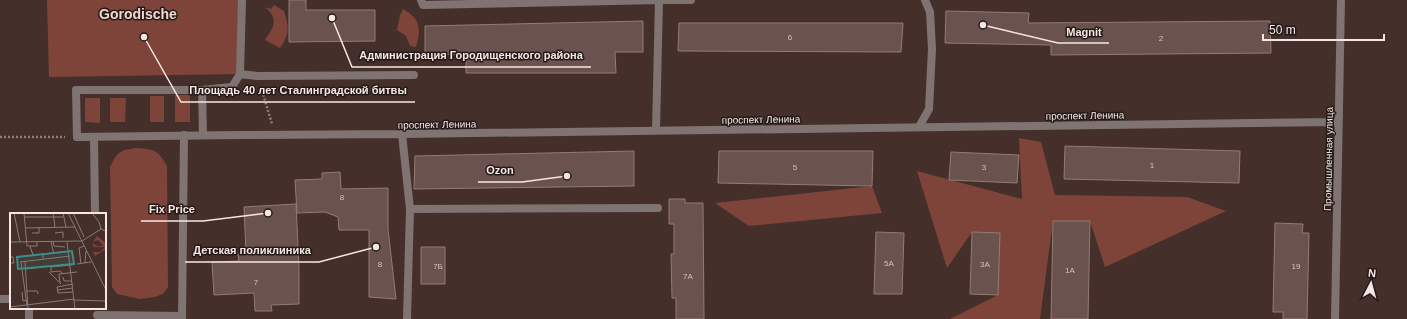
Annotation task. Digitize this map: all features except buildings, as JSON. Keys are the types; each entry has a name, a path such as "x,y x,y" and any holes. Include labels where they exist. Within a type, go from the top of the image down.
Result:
{"street":[{"path":"77,137 76,90 202,90 232,87 240,74 242,0"},
{"path":"421,0 423,5 691,0"},
{"path":"656,130 659,0"},
{"path":"919,127 929,109 930,94 932,49 930,12 925,0"},
{"name":"Промышленная улица","path":"1335,319 1341,0"},
{"path":"240,74 257,76 414,75"},
{"path":"202,90 203,135"},
{"name":"проспект Ленина","path":"77,137 1338,122"},
{"path":"402,134 410,209 407,319"},
{"path":"97,314 182,318 184,135"},
{"path":"94,137 95,213"},
{"path":"410,209 658,208"},
{"path":"29,309 30,319"}],"path":[{"path":"257,76 276,134"},
{"path":"0,137 77,137"}],"shaded area":[{"path":"47,0 239,0 240,74 49,77"},
{"path":"274,5 284,11 288,26 286,38 280,48 265,40 273,27 274,19 265,7 271,9"},
{"path":"403,9 413,17 418,25 419,35 416,47 410,46 406,36 397,30 400,15"},
{"path":"175,95 190,95 190,122 175,122"},
{"path":"150,96 164,96 164,122 150,122"},
{"path":"85,98 100,98 100,123 85,122"},
{"path":"110,98 126,98 125,122 110,122"},
{"path":"1019,138 1041,142 1055,195 1187,197 1226,211 1105,267 1090,221 1053,221 1040,319 950,319 998,295 972,232 947,268 917,171 1022,199"},
{"path":"137,148 155,151 167,166 168,287 163,294 155,297 140,299 117,294 112,287 110,167 120,152"},
{"path":"872,186 882,213 749,226 715,203"}],"place":[{"name":"Администрация Городищенского района","path":"332,18"},
{"name":"Magnit","path":"983,25"},
{"name":"Площадь 40 лет Сталинградской битвы","path":"144,37"},
{"name":"Ozon","path":"567,176"},
{"name":"Fix Price","path":"268,213"},
{"name":"Детская поликлиника","path":"376,247"}],"district":[{"name":"Gorodische","path":"138,14"}]}
